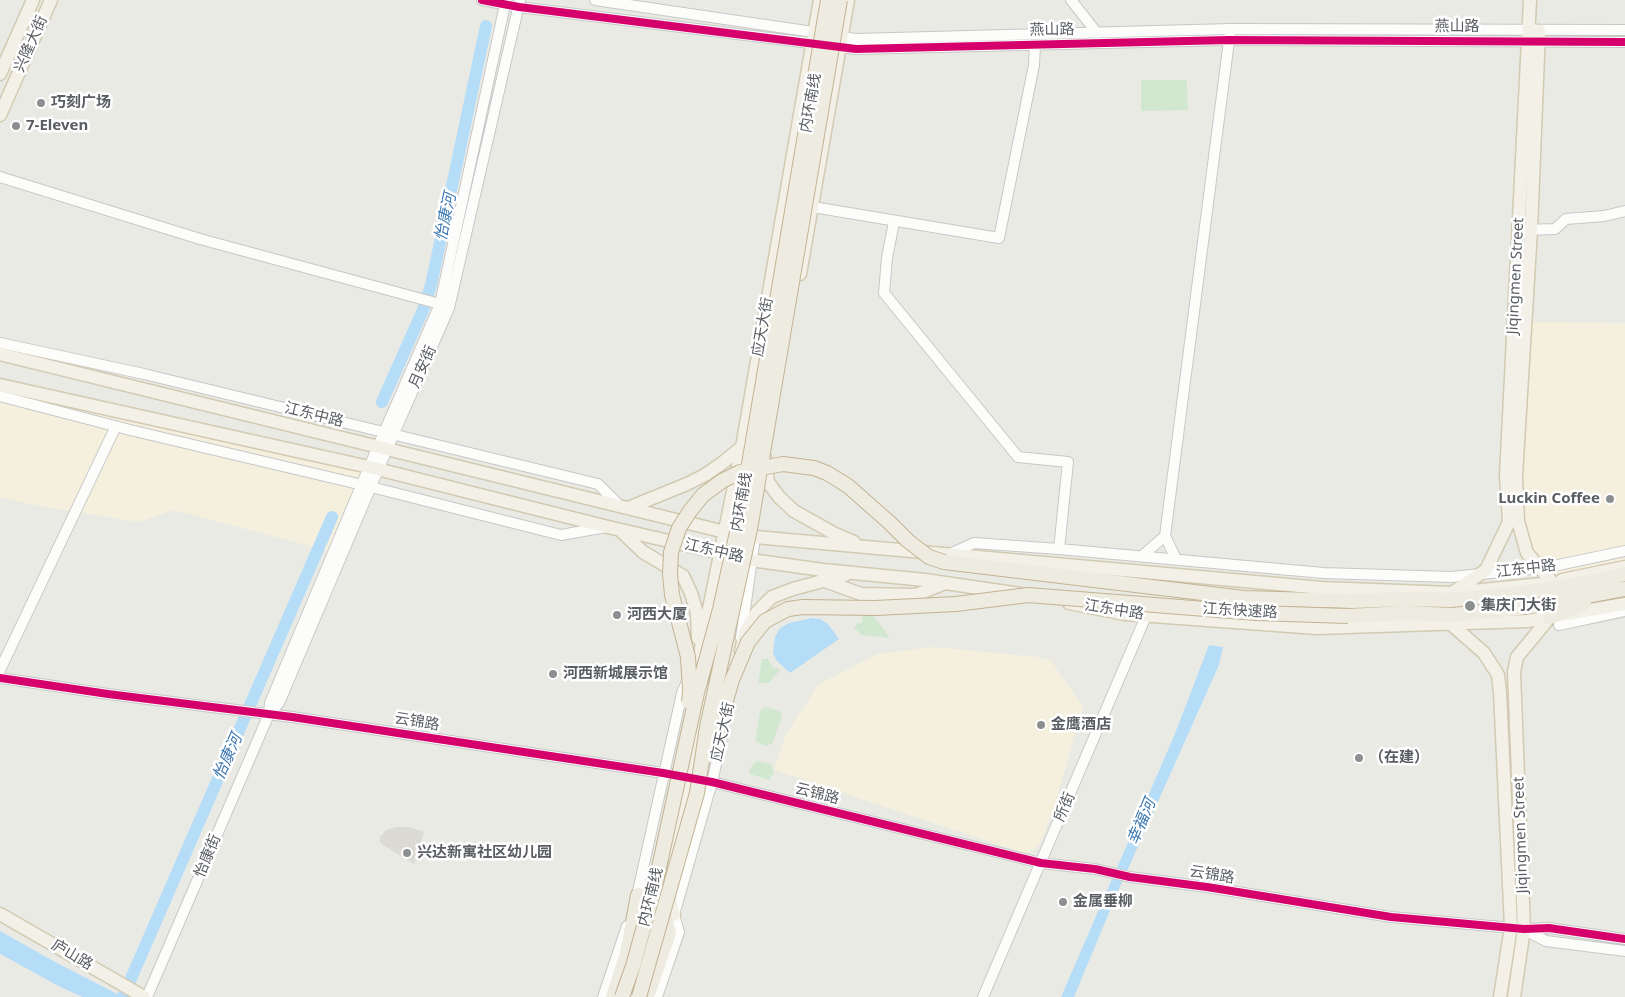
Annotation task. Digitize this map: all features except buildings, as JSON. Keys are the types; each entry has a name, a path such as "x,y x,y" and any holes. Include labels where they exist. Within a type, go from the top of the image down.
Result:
{"highway":[{"name":"内环南线","path":"622,997 633,966 686,773 698,693 720,609 738,523 828,0"},
{"name":"内环南线","path":"639,997 697,793 707,727 750,529 840,0"},
{"name":"江东快速路","path":"686,773 690,682 688,657 672,595 670,574 672,552 680,528 690,511 703,496 722,481 740,472 783,464 814,468 827,473 848,486 890,523 908,542 929,556 1244,598 1352,601 1450,600 1521,593 1625,574"},
{"path":"1552,582 1608,578"},
{"name":"江东快速路","path":"697,793 732,680 748,642 765,621 788,609 803,607 854,608 956,604 1028,595 1256,613 1348,616 1453,615 1527,607 1625,589"},
{"path":"1554,621 1610,593"},
{"path":"613,997 627,954 638,895"},
{"path":"648,997 668,933 661,903"}],"main road":[{"name":"兴隆大街","path":"0,74 33,0"},
{"name":"兴隆大街","path":"0,115 51,0"},
{"name":"应天大街","path":"629,997 663,875 703,700 700,653 742,447 820,0"},
{"name":"应天大街","path":"633,997 661,903 686,773 745,559 749,536 749,520 764,456 813,207 848,0"},
{"path":"1530,0 1534,36"},
{"name":"Jiqingmen Street","path":"1534,36 1514,522 1526,553 1552,582"},
{"name":"江东中路","path":"0,354 725,532 749,536 865,547 947,558 1322,588 1452,593 1552,582 1625,566"},
{"name":"江东中路","path":"0,385 373,469 745,559 1010,592 1125,614 1317,628 1554,621 1625,604"},
{"path":"624,507 687,484 705,475 742,447"},
{"path":"764,456 768,482 779,497 794,511 835,534 865,547"},
{"path":"1452,593 1486,570 1514,522"},
{"path":"614,528 643,552 683,576 691,592 697,613 700,653"},
{"path":"735,678 745,633 757,612 772,597 822,580 855,573"},
{"path":"822,580 861,594 888,595 916,595 946,583"},
{"name":"Jiqingmen Street","path":"1514,997 1524,929 1514,672 1518,657 1554,621"},
{"name":"Jiqingmen Street","path":"1451,624 1484,653 1498,674 1511,927 1500,997"},
{"path":"674,915 670,899 686,773"},
{"name":"庐山路","path":"0,914 144,997"}],"street":[{"name":"燕山路","path":"482,0 813,38 841,42 856,49 1035,45 1230,35"},
{"name":"燕山路","path":"595,0 813,38"},
{"path":"1071,0 1097,33"},
{"path":"389,434 440,304 506,2"},
{"name":"月安街","path":"366,486 449,308 520,3"},
{"name":"燕山路","path":"1534,36 1625,30"},
{"name":"燕山路","path":"841,42 856,39 1097,33 1534,36 1625,42"},
{"path":"1176,559 1165,536 1230,35"},
{"path":"813,207 999,238 1034,65 1035,45"},
{"path":"0,177 200,240 440,304"},
{"path":"1525,230 1555,229 1566,219 1604,216 1625,211"},
{"path":"894,222 887,258 884,293 1018,457 1068,462 1059,548"},
{"name":"江东中路","path":"0,343 144,374 598,484 624,507"},
{"name":"江东中路","path":"0,396 561,535 614,528"},
{"path":"0,670 116,426"},
{"name":"怡康街","path":"144,997 269,714 270,702 366,486"},
{"path":"1142,556 1165,536"},
{"name":"江东中路","path":"947,558 974,543 1059,548 1323,573 1452,578 1540,568 1625,551"},
{"name":"应天大街","path":"657,997 679,932 674,915 712,782 735,678 745,559"},
{"name":"江东中路","path":"1554,621 1625,611"},
{"name":"所街","path":"982,997 1146,616"},
{"name":"应天大街","path":"602,997 638,895 682,693 700,653"},
{"name":"云锦路","path":"0,678 108,694 269,714 664,773 686,773 712,782 1041,863 1095,869 1130,877 1207,887 1391,917 1524,929 1549,928 1625,939"},
{"name":"云锦路","path":"1524,929 1546,941 1625,952"}],"shaded area":[{"path":"1525,322 1625,323 1625,567 1552,582 1527,553 1518,521"},
{"path":"0,385 369,467 333,552 174,510 139,522 39,506 0,497"},
{"path":"933,647 1038,657 1051,661 1083,707 1053,811 1039,845 1031,852 1024,853 774,770 786,734 819,684 877,654"},
{"name":"兴达新寓社区幼儿园","path":"397,827 409,827 424,832 414,864 380,843 380,837 386,830"}],"green space":[{"path":"1141,80 1187,80 1188,110 1141,111"},
{"path":"867,607 890,638 862,635 854,628 857,623 862,623 863,608"},
{"path":"762,659 768,659 773,668 781,669 769,683 758,683"},
{"path":"765,707 780,711 782,717 772,744 765,746 755,741 760,711"},
{"path":"756,761 771,764 774,773 769,780 750,774 749,770"}],"water":[{"path":"812,618 820,619 828,624 839,639 790,673 777,661 773,653 775,637 780,628 789,623"},
{"name":"幸福河","path":"1209,645 1223,647 1219,665 1118,891 1074,997 1061,997 1174,736"},
{"path":"0,931 123,997 96,997 0,947"}],"waterway":[{"name":"怡康河","path":"382,402 423,310 431,285 486,26"},
{"name":"怡康河","path":"123,997 332,517"},
{"path":"0,947 60,980 97,997"}],"cycle path":[{"path":"482,0 519,7 856,49 1229,40 1625,42"},
{"path":"0,678 108,694 292,717 663,773 712,782 1041,863 1095,869 1130,877 1207,887 1391,917 1524,929 1549,928 1625,939"}],"place":[{"name":"巧刻广场","path":"41,103"},
{"name":"7-Eleven","path":"16,126"},
{"name":"Luckin Coffee","path":"1610,499"},
{"name":"集庆门大街","path":"1470,606"},
{"name":"河西大厦","path":"617,615"},
{"name":"河西新城展示馆","path":"553,674"},
{"name":"金鹰酒店","path":"1041,725"},
{"name":"（在建）","path":"1359,758"},
{"name":"兴达新寓社区幼儿园","path":"407,853"},
{"name":"金属垂柳","path":"1063,902"}]}
